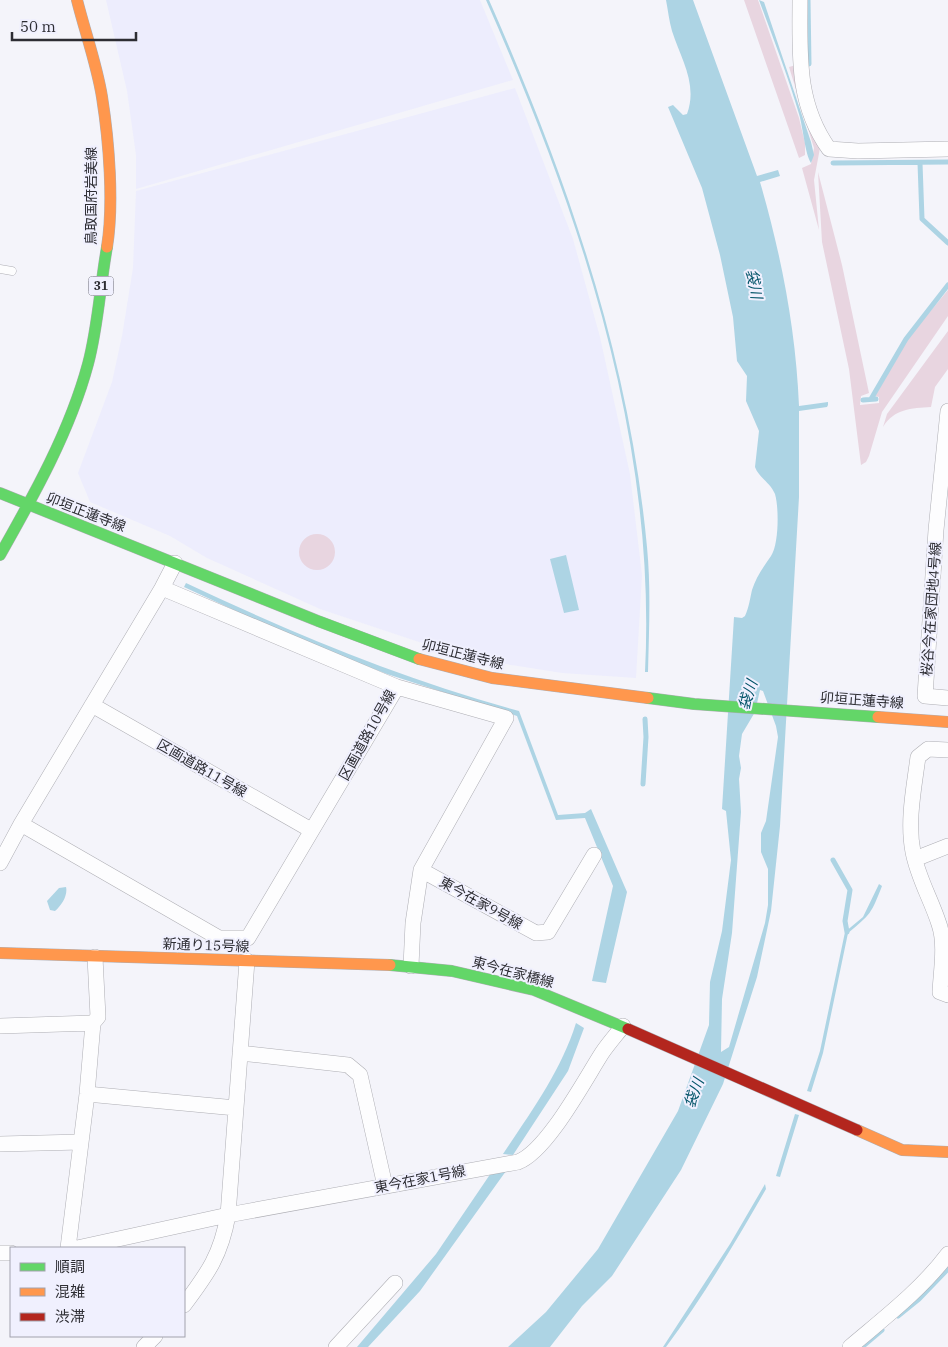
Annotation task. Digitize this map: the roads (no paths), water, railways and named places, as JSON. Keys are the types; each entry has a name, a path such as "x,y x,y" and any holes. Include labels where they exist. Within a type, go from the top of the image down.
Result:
{"main road":[{"name":"鳥取国府岩美線","path":"0,555 28,505 65,428 88,364 109,232 108,164 102,96 77,0"},
{"name":"卯垣正蓮寺線","path":"0,493 318,621 427,662 514,681 694,704 948,722"},
{"name":"新通り15号線","path":"0,953 411,966"},
{"name":"東今在家橋線","path":"411,966 452,971 534,990 627,1028 902,1150 948,1152"}],"street":[{"path":"800,0 800,75 812,122 829,149 858,152 948,149"},
{"name":"桜谷今在家団地4号線","path":"948,411 936,530 925,696 948,698"},
{"path":"0,863 21,824 162,588 175,563"},
{"name":"区画道路10号線","path":"21,824 219,938 248,938 397,687 162,588"},
{"path":"397,687 506,718 421,870"},
{"name":"区画道路11号線","path":"92,705 312,830"},
{"path":"948,750 928,749 918,757 911,814 915,859 921,883 939,925 942,946 940,992 948,995"},
{"path":"915,859 948,846"},
{"name":"東今在家9号線","path":"411,966 412,923 421,870 536,933 548,932 594,855"},
{"path":"68,1247 87,1094 92,1023 98,1017 95,957"},
{"path":"185,1304 209,1271 223,1241 228,1215 247,961"},
{"path":"0,1026 92,1023"},
{"name":"東今在家1号線","path":"82,1247 228,1215 518,1162 527,1158 544,1140 627,1028"},
{"path":"240,1052 348,1065 360,1075 385,1186"},
{"path":"87,1094 236,1108"},
{"path":"0,1144 81,1142"},
{"path":"850,1347 896,1308 938,1267 948,1254"},
{"path":"336,1347 395,1283"},
{"path":"144,1347 154,1337"}],"lane":[{"path":"0,269 12,271"}],"water":[{"path":"486,0 489,0 517,66 544,132 568,199 590,267 626,405 647,547 649,593 648,672 645,672 645,585 638,498 624,412 605,327 552,161"},
{"name":"袋川","path":"666,0 693,0 757,176 778,170 780,176 760,182 775,237 786,292 795,349 799,406 828,402 827,407 799,411 799,497 780,826 771,911 757,977 723,1084 681,1170 612,1276 582,1306 550,1347 508,1347 546,1312 598,1249 678,1111 709,1025 710,982 722,931 731,860 726,811 722,809 734,617 742,618 745,616 754,585 774,551 776,544 778,516 775,494 755,467 759,431 746,401 747,376 737,361 733,317 720,255 702,188 668,107 673,105 683,115 687,114 691,92 687,72 671,27","holes":["760,690 763,691 776,726 778,737 766,821 761,833 761,852 768,869 768,905 765,923 729,1047 721,1052 722,999 732,933 741,812 739,779 741,768 739,756 742,734 755,712"]},
{"path":"759,0 764,2 811,142 814,155 811,163 795,100"},
{"path":"566,555 579,610 564,613 550,559"},
{"path":"186,583 309,638 350,654 434,685 519,711 558,815 585,813 591,809 627,892 606,983 592,981 613,886 585,818 556,820 517,716 387,674 297,639 184,587"},
{"path":"879,884 882,886 869,913 848,933 823,1053 811,1092 807,1091 820,1051 845,932 863,917"},
{"path":"66,887 62,903 55,911 50,910 47,901 59,888"},
{"path":"576,1023 584,1028 568,1071 513,1155 503,1154 554,1074 570,1041"},
{"path":"795,1114 799,1115 780,1177 776,1176"},
{"path":"493,1170 506,1171 420,1291 368,1347 357,1347 436,1254"},
{"path":"765,1184 766,1189 718,1270 680,1328 666,1347 663,1347 730,1244"}],"waterway":[{"path":"808,0 809,64"},
{"path":"833,163 948,162"},
{"path":"920,163 922,219 948,243"},
{"path":"871,399 906,339 948,285"},
{"path":"863,400 876,399"},
{"path":"643,784 646,737 645,719"},
{"path":"833,860 850,890 845,921 847,932"},
{"path":"898,1316 919,1299 948,1269"},
{"path":"862,1347 882,1330"}]}
